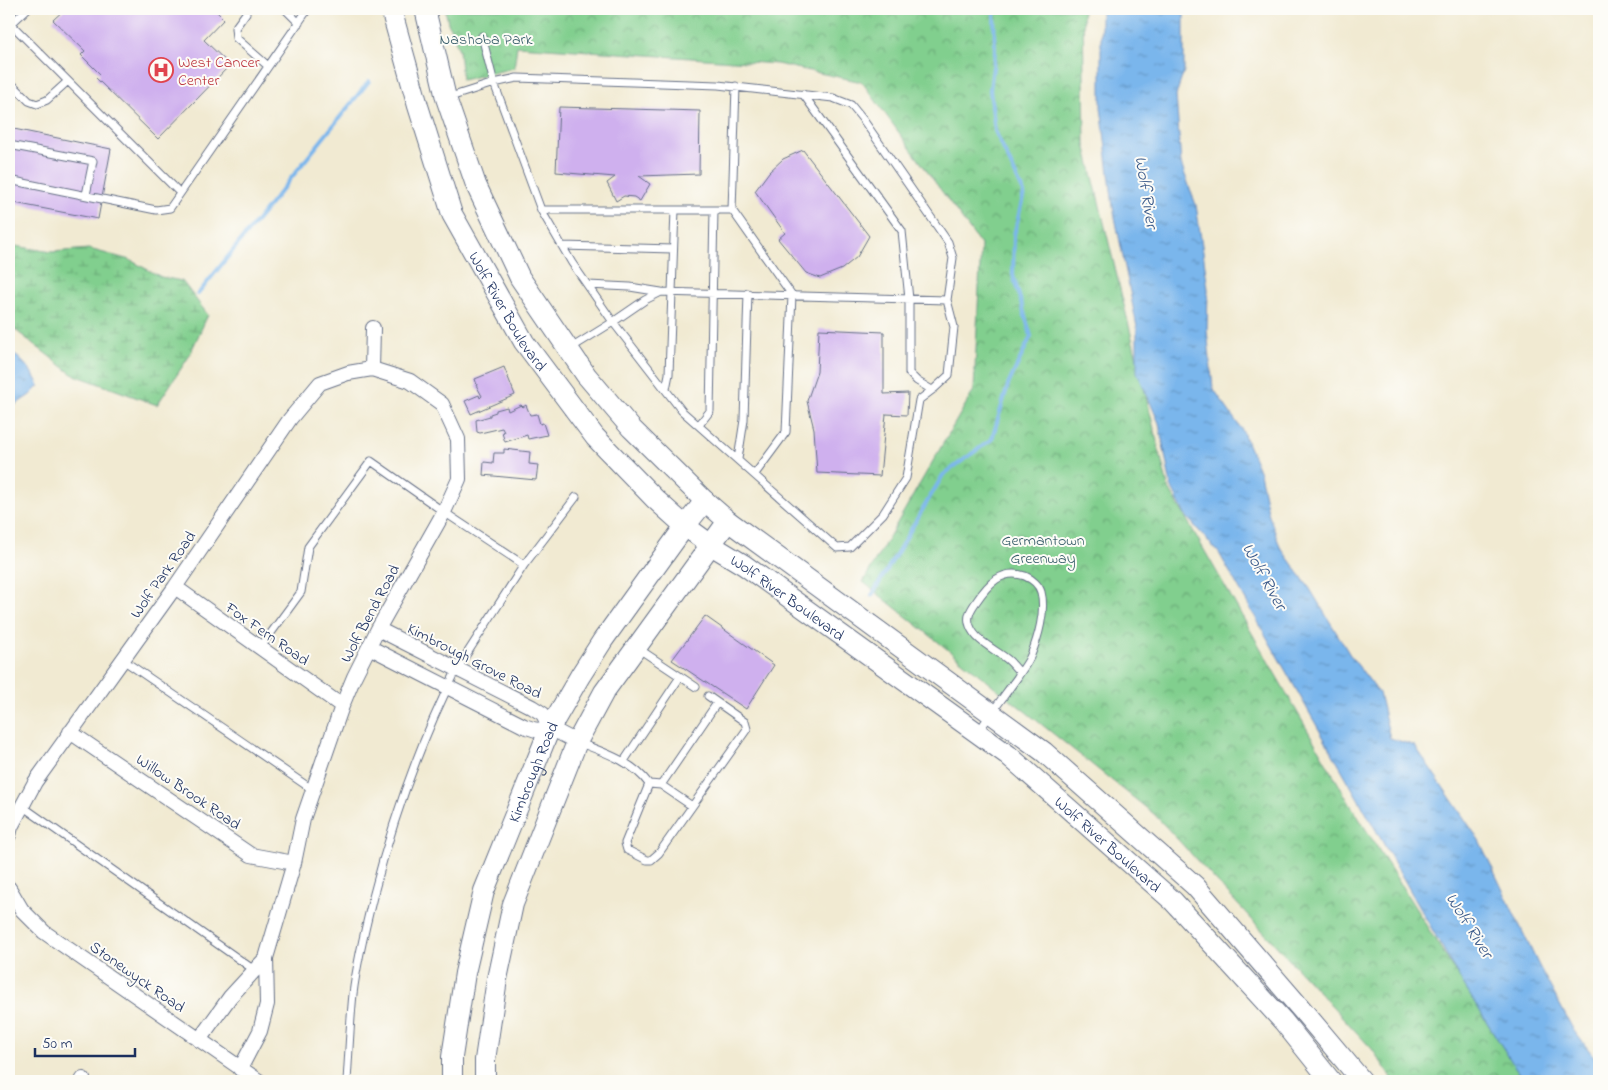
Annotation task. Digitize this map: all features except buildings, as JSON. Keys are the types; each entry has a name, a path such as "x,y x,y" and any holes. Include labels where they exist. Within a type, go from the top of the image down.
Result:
{"main road":[{"name":"Wolf River Boulevard","path":"392,9 418,106 452,214 524,342 595,437 655,499 685,526 744,566 1008,756 1172,901 1283,1021 1331,1081"},
{"name":"Wolf River Boulevard","path":"425,9 446,98 476,186 520,278 586,375 631,428 705,502 1044,752 1195,886 1362,1081"},
{"name":"Kimbrough Road","path":"452,1081 452,1057 465,973 484,891 550,728 603,640 685,526 705,502"},
{"name":"Kimbrough Road","path":"484,1081 485,1060 497,979 513,904 577,742 604,692 728,520"}],"street":[{"path":"372,328 372,369"},
{"name":"Wolf Bend Road","path":"240,1069 260,1031 268,1004 266,958 294,863 303,819 342,706 378,629 444,512 459,479 458,439 442,404 410,381 372,369"},
{"name":"Wolf Park Road","path":"9,834 35,782 174,588 290,419 320,383 348,373 372,369"},
{"name":"Fox Fern Road","path":"174,588 342,706"},
{"name":"Kimbrough Grove Road","path":"378,629 543,714 550,728"},
{"name":"Kimbrough Grove Road","path":"369,647 524,726 536,730 550,728 577,742"},
{"name":"Willow Brook Road","path":"70,732 251,855 294,863"},
{"name":"Stonewyck Road","path":"9,888 22,910 44,932 259,1081"},
{"name":"Wolf Bend Road","path":"199,1040 230,997 266,958"}],"lane":[{"path":"27,9 10,25 180,193"},
{"path":"285,9 299,22"},
{"path":"9,180 156,210 170,208 308,9"},
{"path":"246,10 235,28 236,38 268,66"},
{"path":"446,98 494,83 517,78 736,86 833,98 851,105 864,120 948,242 953,258 946,300 954,328 949,374 919,400 906,478 882,514 850,547 837,548 682,410 613,322 562,246 541,210 494,83 482,36"},
{"path":"9,81 29,101 37,104 47,100 68,81"},
{"path":"736,86 732,210 792,295 786,432 755,474"},
{"path":"802,94 902,231 909,299 909,373 932,390"},
{"path":"9,145 93,161 86,195"},
{"path":"541,210 732,210"},
{"path":"666,390 669,374 674,210"},
{"path":"699,425 710,411 714,210"},
{"path":"562,246 673,250"},
{"path":"588,285 630,287 661,292 946,300"},
{"path":"568,350 645,300 661,292"},
{"path":"738,459 744,420 748,293"},
{"path":"259,649 301,592 308,547 371,461 524,565"},
{"path":"347,1081 353,992 365,928 384,851 414,766 457,669 524,565 576,497"},
{"path":"977,733 1020,673 1030,658 1037,639 1041,619 1041,590 1030,578 1017,574 1003,576 988,585 970,610 969,620 970,628 978,638 1006,659 1020,673"},
{"path":"637,648 696,687"},
{"path":"122,660 313,790"},
{"path":"624,761 680,677"},
{"path":"649,784 625,843 627,850 647,860 651,860 659,853 746,729 745,722 708,696"},
{"path":"661,785 717,703"},
{"path":"577,742 617,757 641,773 649,784 661,785 692,806"},
{"path":"22,806 267,979"}],"green space":[{"name":"Germantown Greenway","path":"445,9 1083,9 1085,144 1168,487 1350,804 1524,1081 1394,1081 1372,1049 1154,814 863,582 974,390 981,245 862,82 777,64 517,46 514,68 462,80 459,50 448,23"},
{"path":"9,245 52,252 89,249 130,260 161,277 182,281 208,315 188,358 157,405 72,374 9,325"}],"water":[{"name":"Wolf River","path":"1101,9 1184,9 1184,71 1176,95 1181,164 1196,205 1204,259 1208,289 1207,330 1213,388 1242,430 1260,473 1268,512 1280,547 1310,589 1350,655 1379,693 1390,738 1415,746 1479,840 1538,964 1574,1031 1599,1063 1599,1081 1526,1081 1515,1067 1463,984 1219,553 1185,515 1171,486 1159,423 1137,372 1137,327 1113,207 1101,107"},
{"path":"9,350 27,366 39,386 30,395 9,409"}],"waterway":[{"path":"872,595 943,475 992,439 1008,385 1031,336 1013,275 1014,235 1024,193 995,131 990,90 995,52 994,9"},
{"path":"198,294 369,81"}],"place":[{"name":"West Cancer Center","path":"161,70"}],"park label":[{"name":"Nashoba Park","path":"486,38"}]}
